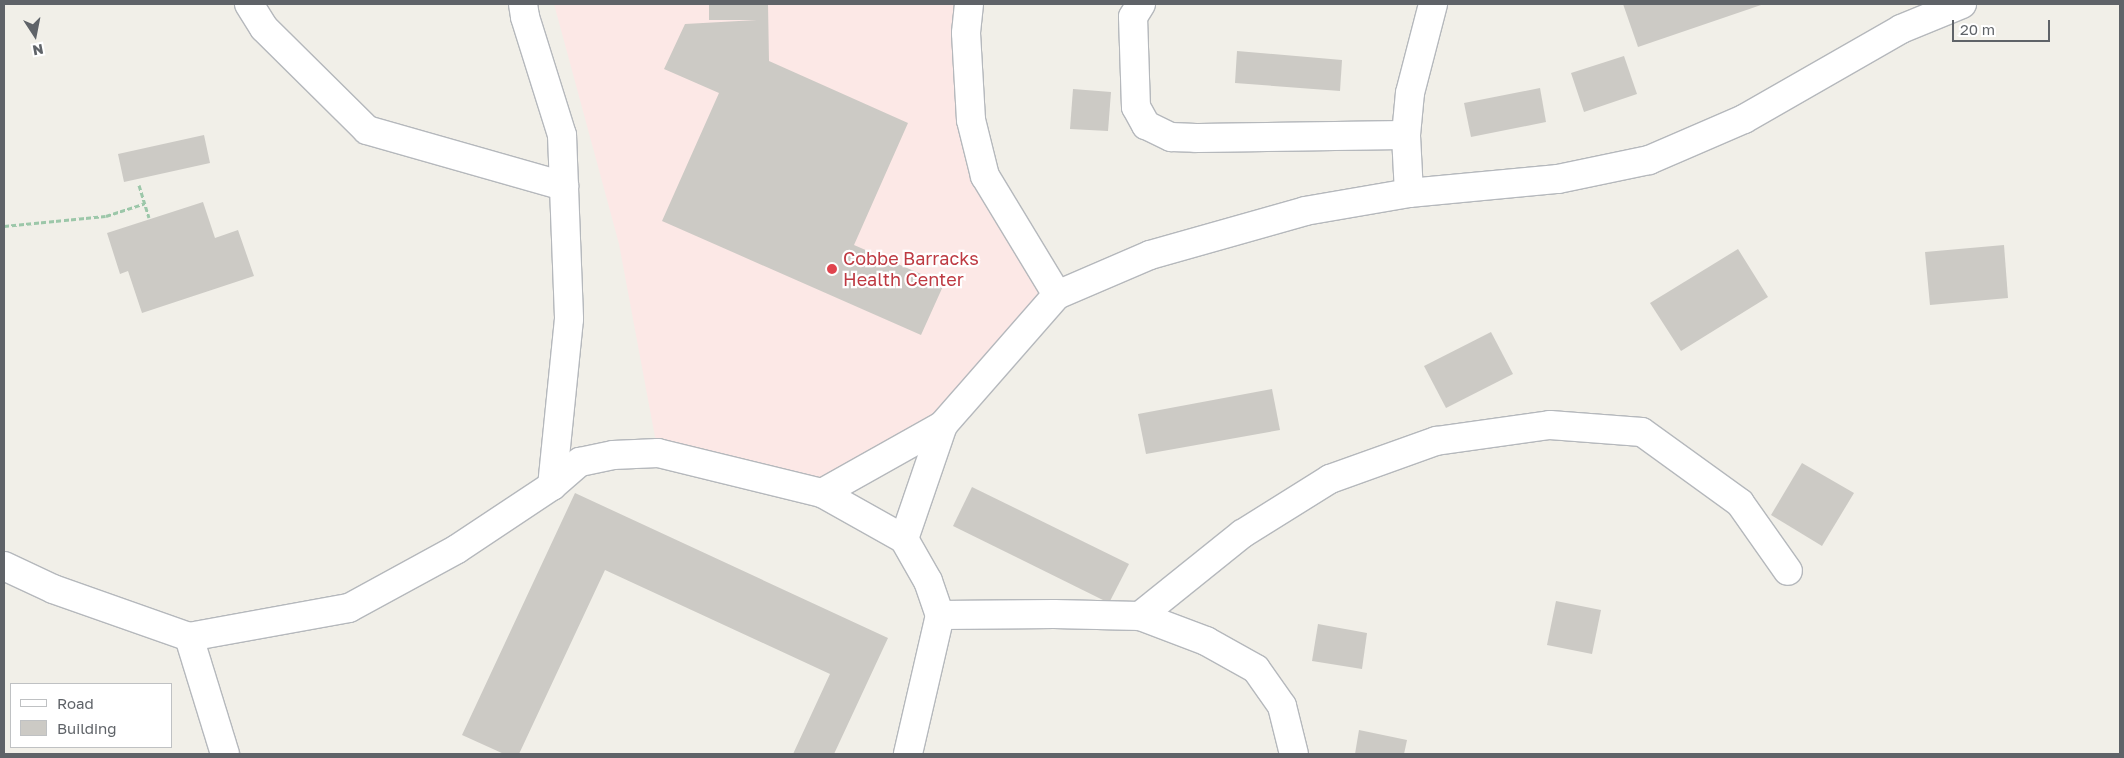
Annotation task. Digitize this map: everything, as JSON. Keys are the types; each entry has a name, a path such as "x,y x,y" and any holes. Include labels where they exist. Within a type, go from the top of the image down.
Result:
{"street":[{"path":"249,4 264,28 367,130 564,186"},
{"path":"523,4 525,17 562,135 569,319 552,486"},
{"path":"969,4 966,33 971,120 985,176 1057,295"},
{"path":"1141,4 1133,16 1136,107 1146,125 1171,137 1196,138 1406,134"},
{"path":"1409,193 1406,134 1410,92 1433,4"},
{"path":"822,493 943,425 1057,295 1150,255 1306,211 1409,193 1558,179 1649,160 1744,119 1901,29 1962,4"},
{"path":"904,540 943,425"},
{"path":"1140,616 1242,534 1330,479 1436,442 1550,425 1642,432 1740,503 1788,571"},
{"path":"4,566 53,590 189,637 349,608 457,549 552,486 580,462 613,455 658,453 822,493 904,540 928,581 940,615 908,754"},
{"path":"940,615 1054,614 1140,616 1206,641 1256,670 1282,706 1294,754"},
{"path":"189,637 225,754"}],"path":[{"path":"139,185 149,217"},
{"path":"4,226 106,216 144,204"}],"shaded area":[{"name":"Cobbe Barracks Health Center","path":"554,4 969,4 971,120 1057,295 943,425 822,493 658,453 619,244"}],"building":[{"path":"709,4 768,4 769,61 908,123 854,245 944,284 921,335 662,221 719,93 664,69 685,24 757,20 709,20"},
{"path":"1623,4 1764,4 1638,47"},
{"path":"1237,51 1342,60 1340,91 1235,83"},
{"path":"1624,56 1637,94 1584,112 1571,73"},
{"path":"1540,88 1546,122 1471,137 1464,103"},
{"path":"1073,89 1111,92 1108,131 1070,129"},
{"path":"204,135 210,163 124,182 118,154"},
{"path":"203,202 215,238 238,230 254,276 142,313 128,271 120,274 107,233"},
{"path":"2004,245 2008,298 1930,305 1925,252"},
{"path":"1738,249 1768,297 1681,351 1650,303"},
{"path":"1491,332 1513,374 1446,408 1424,366"},
{"path":"1272,389 1280,430 1146,454 1138,414"},
{"path":"1802,463 1854,493 1822,546 1771,515"},
{"path":"972,487 1129,564 1109,603 953,526"},
{"path":"575,493 888,638 834,754 793,754 830,674 605,570 519,754 504,754 462,735"},
{"path":"1556,601 1601,610 1592,654 1547,645"},
{"path":"1318,624 1367,633 1362,669 1312,661"},
{"path":"1359,730 1407,740 1404,754 1355,754"}],"place":[{"name":"Cobbe Barracks Health Center","path":"832,269"}]}
